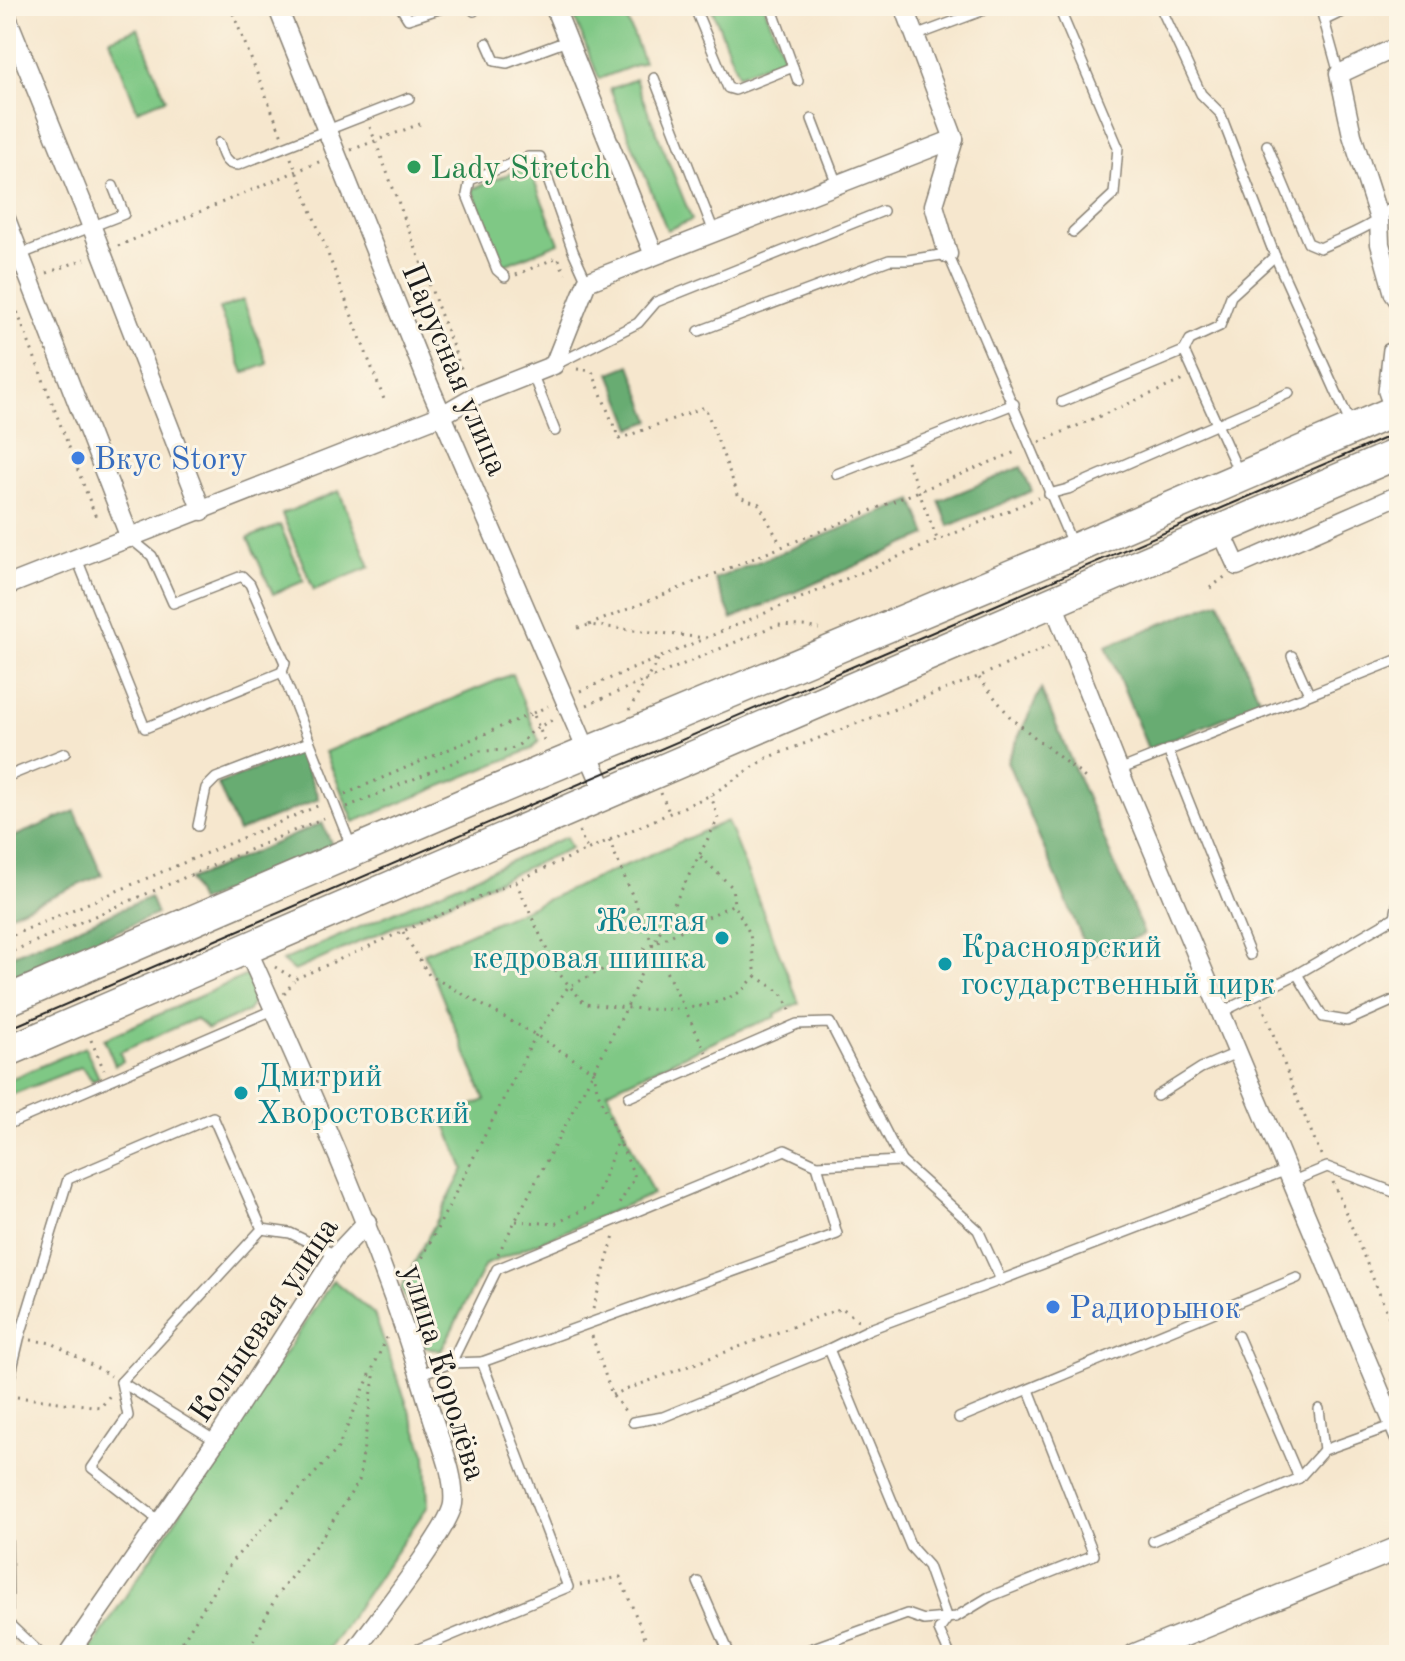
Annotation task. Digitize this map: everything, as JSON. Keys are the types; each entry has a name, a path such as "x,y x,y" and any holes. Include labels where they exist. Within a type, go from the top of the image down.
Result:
{"highway":[{"path":"6,1001 1395,411"},
{"path":"6,1052 256,955 606,795 1399,453"}],"street":[{"name":"Парусная улица","path":"277,6 442,415 606,795"},
{"path":"554,6 654,255"},
{"path":"904,6 954,139 934,205 948,254"},
{"path":"6,15 202,511"},
{"path":"1399,46 1339,74 1352,135 1379,219 1380,244 1394,294 1399,301"},
{"path":"6,586 442,415 473,397 554,365 587,282 837,184 865,166 954,139"},
{"path":"6,219 13,258 30,279 130,538"},
{"path":"1241,476 1257,512"},
{"path":"1220,529 1237,566 1399,495"},
{"path":"1053,603 1119,770 1396,1431"},
{"name":"Кольцевая улица","path":"68,1655 216,1441 336,1255 367,1222 273,1010 256,955"},
{"name":"улица Королёва","path":"352,1655 439,1532 453,1506 451,1480 420,1374 367,1222"},
{"path":"1135,1655 1174,1648 1399,1548"}],"lane":[{"path":"400,6 408,19 448,6"},
{"path":"694,6 728,88 735,90 793,67"},
{"path":"771,6 798,81"},
{"path":"915,36 995,6"},
{"path":"1065,6 1061,13 1118,147 1114,194 1073,232"},
{"path":"1160,6 1201,94 1220,113 1275,256 1352,428"},
{"path":"1320,6 1339,74"},
{"path":"1325,20 1354,6"},
{"path":"487,43 495,61 507,63 567,41"},
{"path":"654,78 714,232"},
{"path":"219,143 226,161 230,165 238,165 409,98"},
{"path":"812,119 837,184"},
{"path":"1267,145 1308,243 1320,248 1379,219 1396,202 1399,194"},
{"path":"505,277 497,270 467,195 467,185 470,180 528,157 540,157 587,282"},
{"path":"13,258 124,214 113,186"},
{"path":"554,365 638,323 656,302 883,211"},
{"path":"699,331 889,260 948,254 1074,549"},
{"path":"1062,402 1184,351 1190,340 1220,326 1231,296 1275,256"},
{"path":"1395,411 1383,392 1388,349 1399,345"},
{"path":"1184,351 1241,476"},
{"path":"532,373 555,431"},
{"path":"1049,494 1068,489 1289,393"},
{"path":"837,474 1014,404"},
{"path":"130,538 152,556 173,603 242,576 250,584 285,663 282,672 354,853"},
{"path":"77,559 145,728 282,672"},
{"path":"1292,656 1309,694"},
{"path":"1119,770 1399,659"},
{"path":"198,826 206,788 216,778 309,742"},
{"path":"1168,750 1250,955"},
{"path":"6,777 65,753"},
{"path":"1222,1012 1297,974 1397,916 1399,897"},
{"path":"1297,974 1323,1017 1347,1021 1399,998"},
{"path":"6,1125 273,1010"},
{"path":"629,1097 797,1024 830,1023 901,1161 978,1230 1001,1280"},
{"path":"1157,1096 1201,1068 1239,1052"},
{"path":"6,1395 19,1339 68,1179 213,1117 262,1229"},
{"path":"451,1363 497,1269 785,1150 817,1165 901,1161"},
{"path":"420,1374 451,1363 482,1362 837,1234 817,1165"},
{"path":"633,1422 663,1417 870,1329 1291,1175 1327,1167 1399,1194"},
{"path":"262,1229 290,1233 336,1255"},
{"path":"121,1382 262,1229"},
{"path":"959,1418 1297,1278"},
{"path":"1238,1336 1299,1478"},
{"path":"6,1343 19,1339"},
{"path":"829,1349 911,1547 928,1566 947,1619"},
{"path":"404,1655 568,1587 482,1362"},
{"path":"121,1382 216,1441"},
{"path":"121,1382 128,1416 92,1468 161,1522"},
{"path":"794,1655 907,1614 924,1620 956,1617 989,1597 1094,1555 1029,1390"},
{"path":"1319,1409 1324,1450"},
{"path":"1153,1541 1299,1478 1324,1450 1396,1431"},
{"path":"6,1443 8,1623 42,1655"},
{"path":"698,1582 730,1655"},
{"path":"947,1619 939,1630 950,1655"}],"path":[{"path":"230,6 287,145 385,402"},
{"path":"366,114 462,371"},
{"path":"7,288 101,253 295,171 420,124"},
{"path":"505,277 512,277 558,257 565,274"},
{"path":"6,274 7,288 97,520"},
{"path":"554,365 592,371 619,439 705,407 739,497 759,504 781,545"},
{"path":"578,628 1030,446 1194,375"},
{"path":"903,448 937,539"},
{"path":"599,683 1049,494"},
{"path":"1396,526 1399,532"},
{"path":"589,625 708,638"},
{"path":"6,954 457,759 480,751 509,750 540,727 571,712 776,625 820,630"},
{"path":"256,955 295,979 711,795 767,758 978,677 1049,646"},
{"path":"627,714 659,658"},
{"path":"978,677 1011,718 1089,781"},
{"path":"6,938 533,713 547,743 546,749"},
{"path":"660,790 670,813"},
{"path":"495,1260 627,1007 653,945 718,819 711,795"},
{"path":"576,824 587,849"},
{"path":"609,840 653,945 710,1061"},
{"path":"699,855 732,887 734,904 750,934 756,976 782,993 797,1024"},
{"path":"516,882 556,970 585,1004 686,1008 707,1005 739,992 756,976"},
{"path":"411,1297 408,1286 536,1035 568,987 734,904"},
{"path":"403,932 429,975 536,1035 594,1072 597,1090 635,1177 617,1209 619,1218 589,1325 612,1395 633,1422"},
{"path":"89,1037 108,1080"},
{"path":"516,1221 555,1224 594,1204 618,1140"},
{"path":"612,1395 842,1308 859,1321"},
{"path":"174,1655 232,1561 337,1450 388,1333"},
{"path":"6,1395 101,1407 121,1382 52,1343 19,1339"},
{"path":"246,1655 277,1595 322,1537 359,1481 376,1364"},
{"path":"568,1587 620,1577 652,1655"}],"green space":[{"path":"570,6 622,6 644,62 599,79"},
{"path":"711,6 764,6 784,57 738,75"},
{"path":"138,28 166,99 137,110 110,39"},
{"path":"635,79 692,220 667,230 610,89"},
{"path":"528,166 559,243 502,266 472,189"},
{"path":"243,300 268,364 244,373 219,309"},
{"path":"630,365 651,421 632,428 610,373"},
{"path":"1021,467 1032,491 949,526 939,501"},
{"path":"339,491 370,567 314,590 282,514"},
{"path":"913,500 927,535 732,619 715,579"},
{"path":"280,525 304,581 273,594 248,538"},
{"path":"1219,601 1261,703 1148,749 1106,646"},
{"path":"512,674 539,741 532,749 354,822 325,752"},
{"path":"1041,689 1144,934 1090,957 1007,761"},
{"path":"299,751 319,799 238,832 218,784"},
{"path":"75,811 102,875 6,916 6,840"},
{"path":"727,821 799,1003 775,1014 776,1017 740,1030 607,1091 653,1194 485,1265 441,1351 424,1346 401,1288 464,1169 443,1118 485,1100 424,953"},
{"path":"322,823 332,845 199,902 189,880"},
{"path":"566,837 571,848 294,971 282,961"},
{"path":"150,897 157,914 6,980 6,958"},
{"path":"247,975 254,1001 247,1012 208,1029 195,1019 120,1052 123,1061 115,1065 104,1039"},
{"path":"85,1047 99,1078 93,1081 81,1067 6,1097 6,1081"},
{"path":"333,1280 374,1314 426,1456 428,1506 324,1655 87,1655"}],"tram line":[{"path":"6,1030 1399,432"}],"place":[{"name":"Lady Stretch","path":"414,167"},
{"name":"Вкус Story","path":"78,458"},
{"name":"Желтая кедровая шишка","path":"722,938"},
{"name":"Красноярский государственный цирк","path":"945,964"},
{"name":"Дмитрий Хворостовский","path":"241,1093"},
{"name":"Радиорынок","path":"1053,1307"}]}
